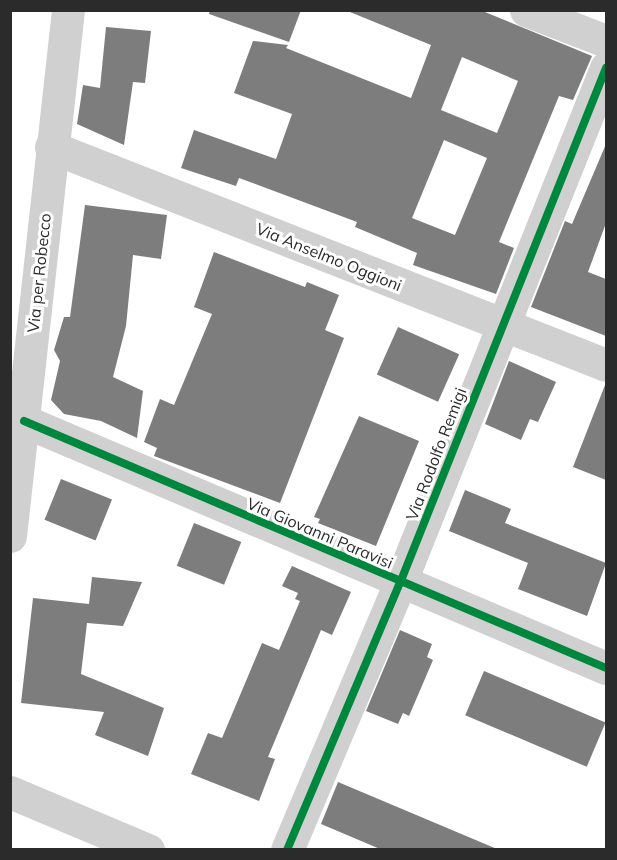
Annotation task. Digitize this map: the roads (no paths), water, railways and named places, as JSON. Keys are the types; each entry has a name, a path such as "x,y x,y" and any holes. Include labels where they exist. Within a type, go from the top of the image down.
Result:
{"street":[{"name":"Via per Robecco","path":"10,536 24,421 51,147 68,10"},
{"path":"526,10 606,41"},
{"name":"Via Rodolfo Remigi","path":"287,849 400,583 606,68"},
{"name":"Via Anselmo Oggioni","path":"51,147 501,326 606,365"},
{"name":"Via Giovanni Paravisi","path":"24,421 400,583 606,668"},
{"path":"10,792 148,849"}]}
